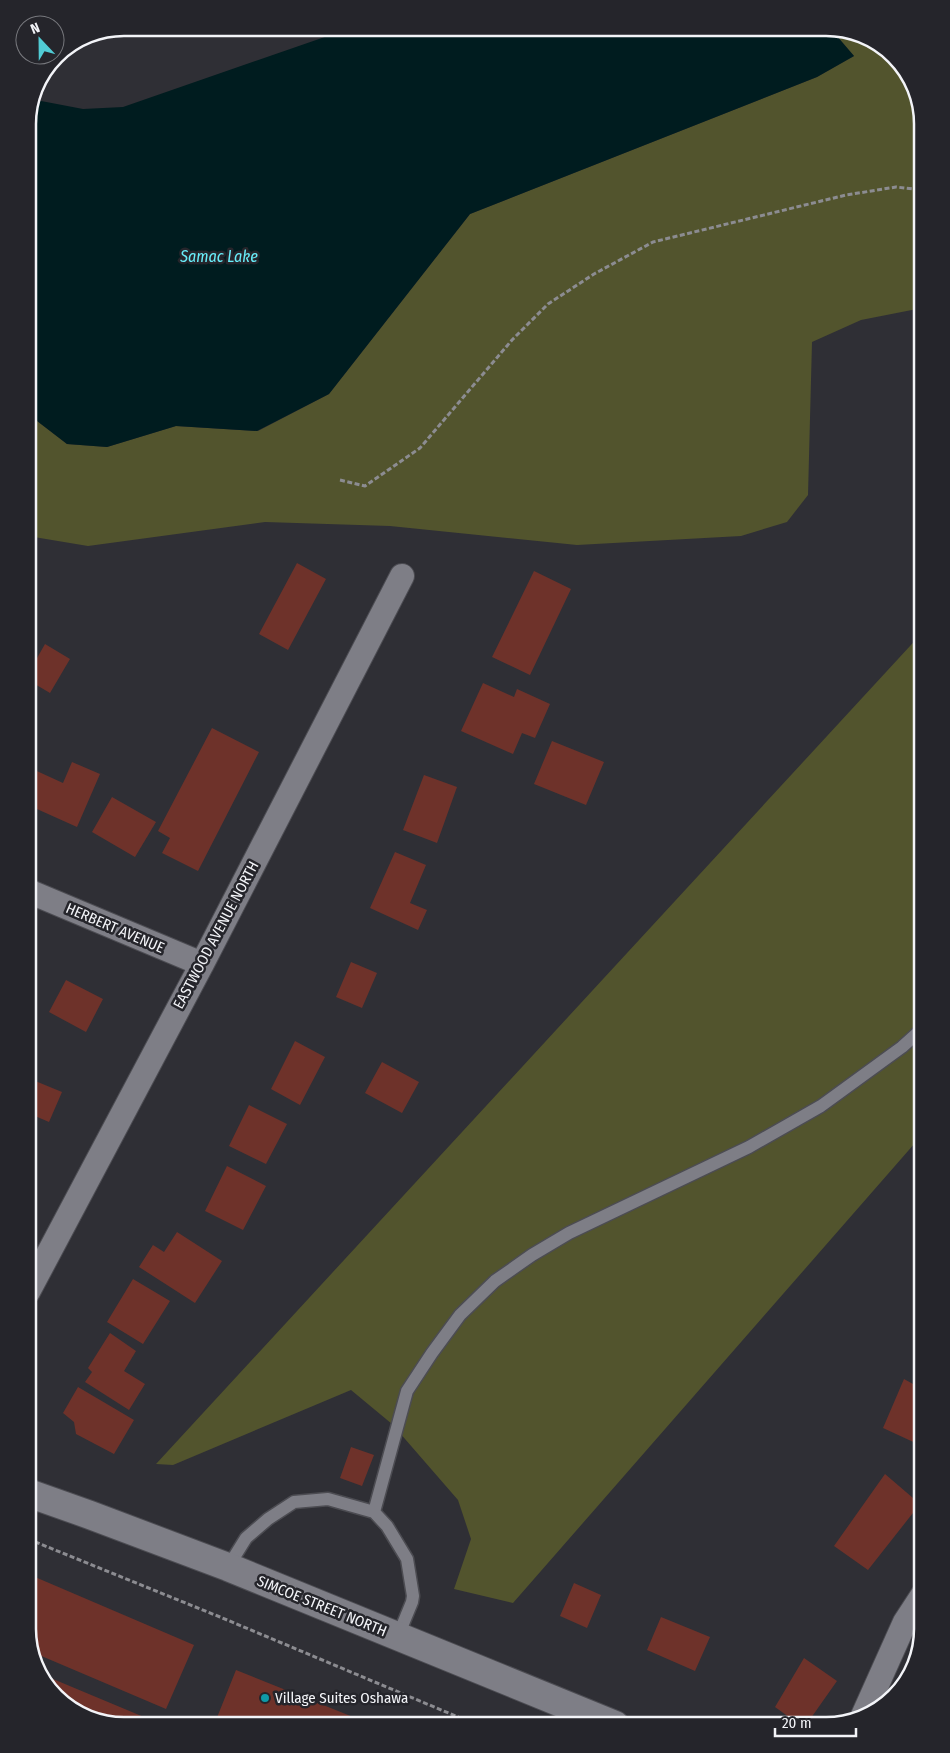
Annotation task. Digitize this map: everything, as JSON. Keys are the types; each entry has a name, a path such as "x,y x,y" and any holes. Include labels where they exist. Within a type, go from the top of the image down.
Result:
{"main road":[{"name":"SIMCOE STREET NORTH","path":"36,1496 228,1567 592,1717"}],"street":[{"name":"EASTWOOD AVENUE NORTH","path":"36,1277 202,964 402,576"},
{"name":"HERBERT AVENUE","path":"36,894 202,964"},
{"path":"867,1707 905,1622 914,1608"}],"lane":[{"path":"374,1512 407,1391 460,1315 495,1281 532,1255 569,1233 749,1146 820,1106 902,1047 914,1036"},
{"path":"228,1567 246,1538 294,1502 328,1499 374,1512 388,1526 407,1559 412,1602 398,1636"}],"path":[{"path":"340,480 365,486 420,448 512,340 548,304 594,274 653,242 846,195 896,187 914,189"},
{"path":"36,1542 458,1717"}],"green space":[{"path":"838,37 865,45 884,58 905,85 912,107 914,124 914,310 861,320 812,342 808,495 787,522 741,536 577,545 390,526 265,522 88,546 36,537 36,420 67,444 107,447 176,426 258,431 329,394 470,214 817,77 854,56"},
{"path":"914,642 914,1144 513,1603 454,1589 471,1539 458,1500 392,1424 351,1390 173,1465 156,1464"}],"water":[{"name":"Samac Lake","path":"328,36 832,36 838,37 854,56 817,77 470,214 329,394 257,431 176,426 107,447 67,444 36,420 36,118 39,101 83,109 123,107"}],"building":[{"path":"297,563 326,579 288,650 259,634"},
{"path":"534,571 571,589 530,675 492,657"},
{"path":"45,644 70,659 50,693 36,685 36,660"},
{"path":"483,683 514,697 517,689 550,704 535,738 522,733 513,754 461,731"},
{"path":"212,728 259,752 198,871 162,853 170,838 158,831"},
{"path":"552,741 604,762 586,805 534,784"},
{"path":"72,762 100,774 77,827 36,809 36,771 63,783"},
{"path":"424,775 457,787 437,843 403,830"},
{"path":"112,797 156,822 135,857 92,832"},
{"path":"395,852 426,865 410,903 427,910 418,930 370,908"},
{"path":"351,962 377,973 362,1008 336,997"},
{"path":"66,980 103,999 86,1032 49,1012"},
{"path":"295,1041 325,1057 300,1105 271,1089"},
{"path":"382,1062 419,1082 402,1113 365,1093"},
{"path":"36,1081 62,1092 49,1122 36,1116"},
{"path":"249,1105 287,1124 266,1164 229,1146"},
{"path":"227,1166 266,1186 243,1230 205,1211"},
{"path":"177,1232 222,1261 195,1303 139,1267 153,1245 164,1252"},
{"path":"133,1279 170,1301 143,1344 107,1322"},
{"path":"110,1333 136,1351 124,1371 145,1384 129,1410 85,1382 92,1372 88,1368"},
{"path":"904,1379 914,1385 914,1442 883,1428"},
{"path":"78,1387 134,1420 114,1454 76,1434 74,1422 63,1413"},
{"path":"351,1447 374,1455 362,1486 340,1478"},
{"path":"885,1474 914,1499 914,1512 868,1570 834,1546"},
{"path":"36,1577 194,1645 166,1709 41,1656 36,1635"},
{"path":"574,1583 601,1595 587,1628 560,1616"},
{"path":"661,1617 710,1637 695,1671 647,1650"},
{"path":"804,1658 837,1681 812,1717 789,1717 775,1707"},
{"name":"Village Suites Oshawa","path":"236,1670 353,1717 217,1717"},
{"path":"52,1678 144,1717 118,1717 85,1708 66,1695"}],"place":[{"name":"Village Suites Oshawa","path":"265,1698"}]}
